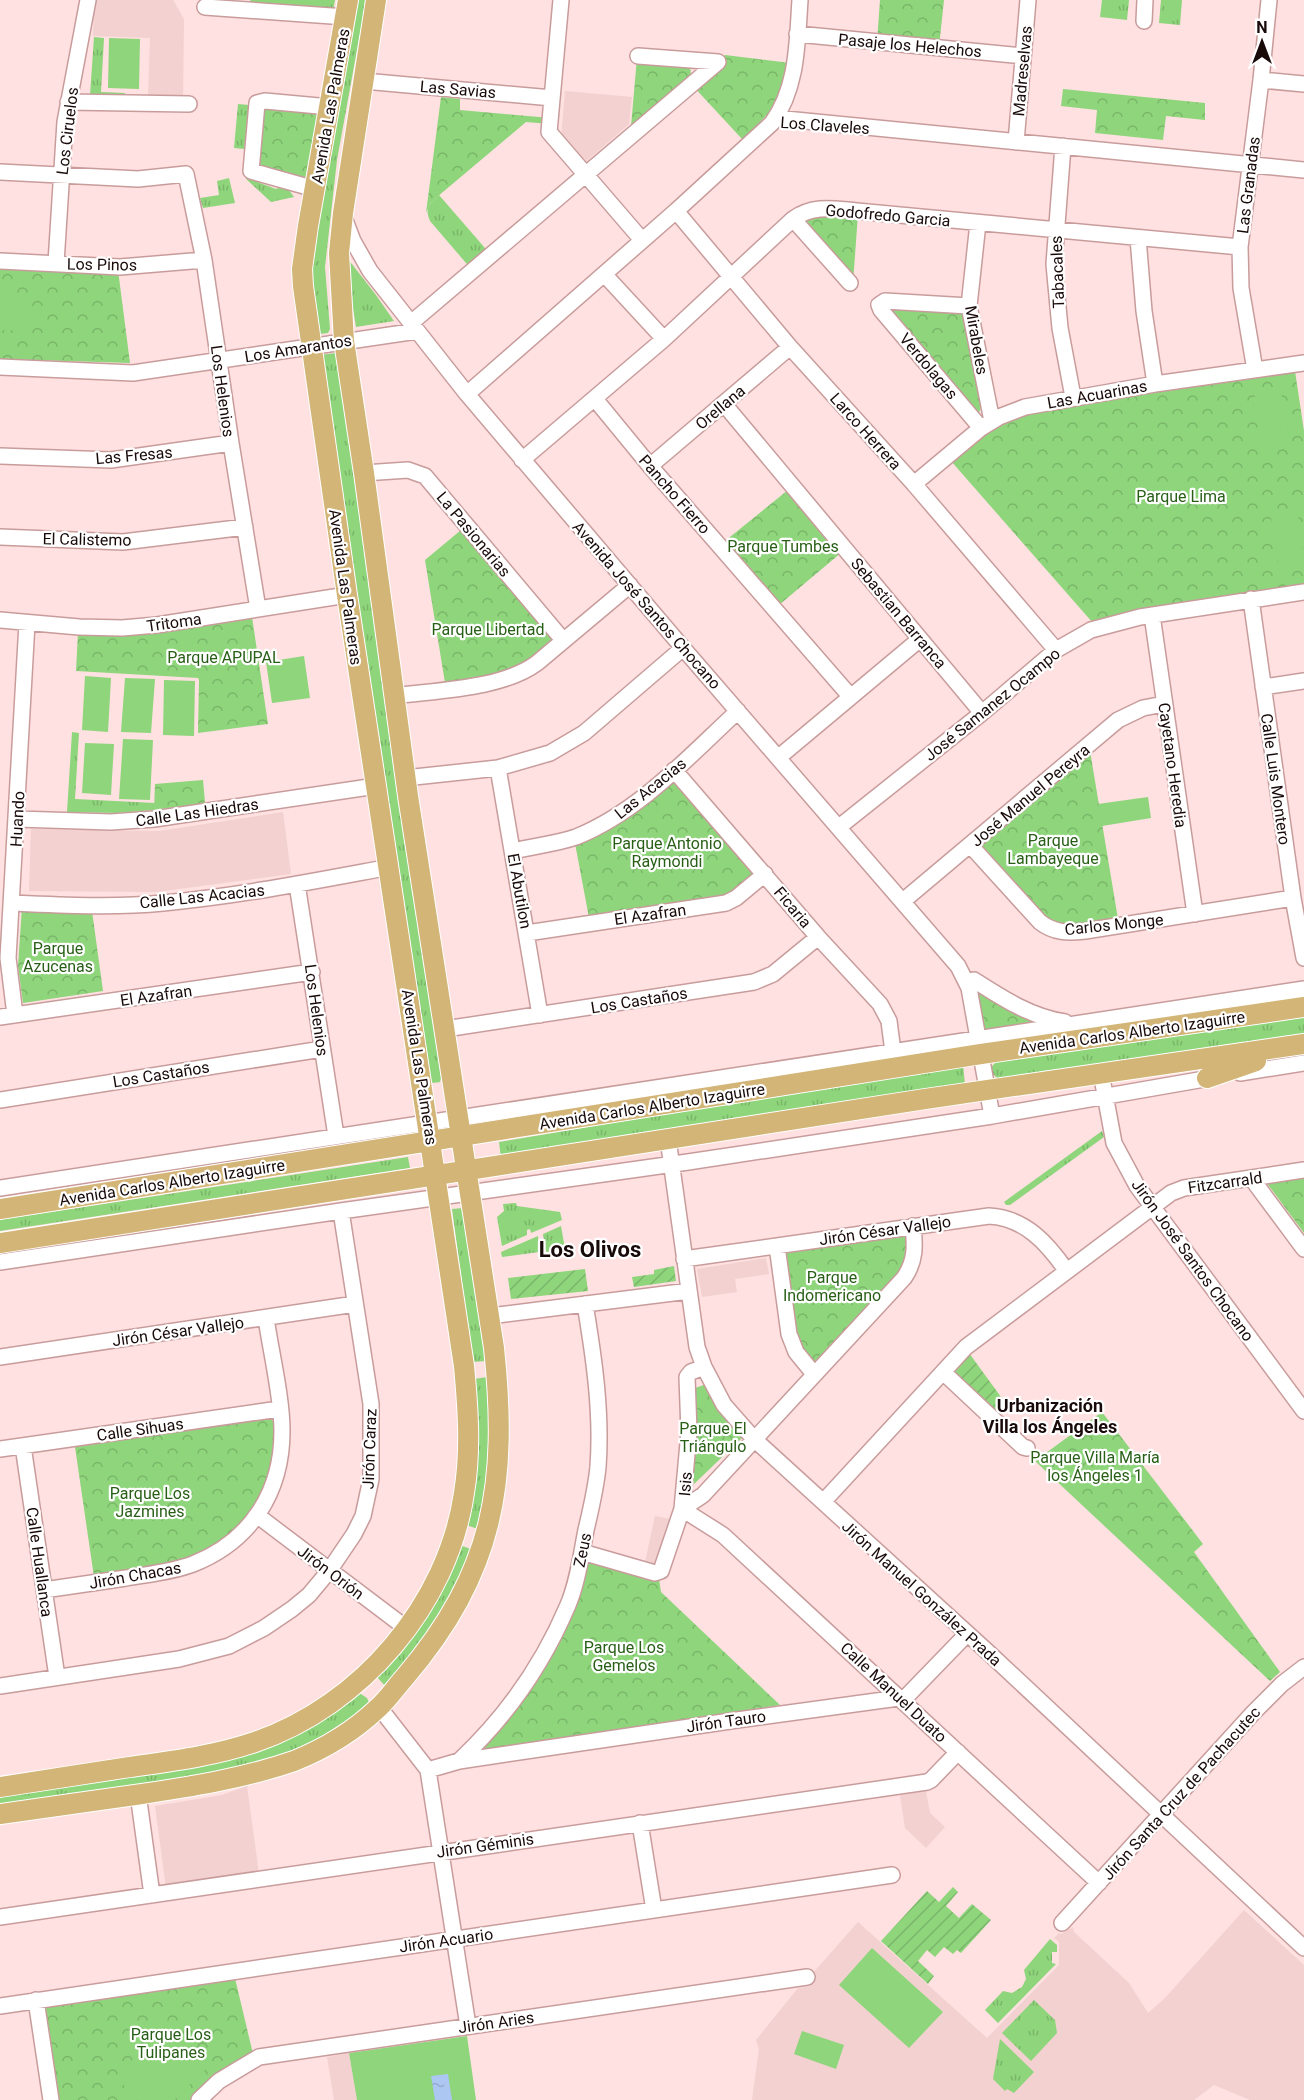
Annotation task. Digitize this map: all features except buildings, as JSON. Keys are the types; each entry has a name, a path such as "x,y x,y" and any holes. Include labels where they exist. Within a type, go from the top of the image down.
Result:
{"main road":[{"name":"Avenida Las Palmeras","path":"0,1814 215,1783 296,1760 324,1747 379,1707 428,1649 454,1609 477,1564 489,1526 498,1477 500,1423 490,1316 405,778 344,341 339,277 343,213 376,0"},
{"name":"Avenida Las Palmeras","path":"0,1786 182,1760 223,1751 258,1741 291,1727 324,1708 362,1679 383,1658 406,1628 439,1576 454,1534 464,1495 468,1458 468,1411 464,1366 347,595 302,269 347,8"},
{"name":"Avenida Carlos Alberto Izaguirre","path":"0,1209 430,1131 1091,1027 1298,1005"},
{"name":"Avenida Carlos Alberto Izaguirre","path":"0,1243 436,1174 1297,1045"},
{"path":"1207,1078 1237,1066 1277,1055 1297,1045"}],"street":[{"name":"Los Ciruelos","path":"56,263 68,102 87,0"},
{"path":"561,0 549,132 642,240"},
{"path":"775,118 783,108 791,84 800,0"},
{"name":"Madreselvas","path":"1016,142 1028,0"},
{"path":"1144,21 1145,0"},
{"name":"Las Granadas","path":"1255,370 1241,288 1240,247 1269,0"},
{"path":"206,7 347,8"},
{"name":"Pasaje los Helechos","path":"798,34 1023,56"},
{"path":"414,327 585,174 718,62 638,56"},
{"path":"1261,80 1304,84"},
{"name":"Las Savias","path":"364,81 552,98"},
{"path":"315,189 251,171 257,103 266,101 330,107"},
{"path":"68,102 189,104"},
{"name":"Los Claveles","path":"467,394 676,211 759,136 775,118 1304,170"},
{"name":"Tabacales","path":"1063,146 1054,264 1056,296 1073,397"},
{"path":"0,172 61,176"},
{"name":"Los Helenios","path":"61,176 138,179 186,174 204,260 258,609"},
{"name":"Godofredo Garcia","path":"522,460 664,339 793,219 805,211 820,208 1240,247"},
{"name":"Larco Herrera","path":"676,211 790,347 914,484 1056,650"},
{"name":"Avenida José Santos Chocano","path":"343,213 353,241 370,271 467,394 958,966 968,986 992,1116"},
{"path":"793,219 850,283"},
{"name":"Mirabeles","path":"978,223 969,306 986,424"},
{"path":"1138,238 1144,311 1155,384"},
{"name":"Los Pinos","path":"0,261 120,267 204,260"},
{"path":"604,274 664,339"},
{"name":"Verdolagas","path":"969,306 885,301 879,304 986,424"},
{"name":"Los Amarantos","path":"0,367 133,373 344,341 414,327"},
{"name":"Orellana","path":"650,466 790,347"},
{"name":"Las Acuarinas","path":"914,484 986,424 1025,407 1155,384 1304,363"},
{"name":"Pancho Fierro","path":"595,399 650,466 850,696"},
{"name":"Sebastian Barranca","path":"724,404 982,713"},
{"name":"Las Fresas","path":"0,456 111,460 231,443"},
{"name":"La Pasionarias","path":"364,473 408,470 425,476 563,640"},
{"name":"El Calistemo","path":"0,537 123,542 245,527"},
{"path":"394,696 508,679 529,669 630,585"},
{"name":"José Samanez Ocampo","path":"839,827 982,713 1056,650 1091,630 1119,621 1152,615 1304,592"},
{"name":"Tritoma","path":"0,620 122,628 157,625 347,595"},
{"name":"Calle Luis Montero","path":"1251,599 1293,898 1304,958"},
{"name":"Cayetano Heredia","path":"1152,615 1195,914"},
{"name":"Huando","path":"8,1016 9,958 27,623"},
{"path":"779,757 920,639"},
{"path":"405,778 498,768 538,758 571,742 683,648"},
{"path":"1263,687 1304,681"},
{"name":"José Manuel Pereyra","path":"903,901 1118,720 1143,708 1164,704"},
{"name":"Las Acacias","path":"513,851 574,837 626,810 674,770 738,711"},
{"name":"El Abutilon","path":"498,768 540,1015"},
{"name":"Ficaria","path":"674,770 818,937 883,1008 889,1020 892,1052"},
{"name":"Calle Las Hiedras","path":"17,819 100,822 154,819 376,786"},
{"name":"Carlos Monge","path":"970,845 1040,922 1052,930 1076,932 1293,898"},
{"name":"Calle Las Acacias","path":"12,903 99,905 161,903 228,896 390,867"},
{"name":"El Azafran","path":"527,933 719,904 736,898 765,874"},
{"name":"Los Helenios","path":"297,884 336,1136"},
{"name":"Los Castaños","path":"444,1029 754,982 773,974 818,937"},
{"name":"El Azafran","path":"8,1016 312,972"},
{"path":"968,986 970,981 974,980 1003,999 1032,1013 1091,1027"},
{"name":"Avenida Carlos Alberto Izaguirre","path":"1091,1027 1304,988"},
{"name":"Avenida Carlos Alberto Izaguirre","path":"460,1127 892,1052 980,1046"},
{"name":"Los Castaños","path":"0,1100 322,1049"},
{"path":"0,1262 672,1165 1105,1098 1207,1078 1304,1063"},
{"name":"Jirón José Santos Chocano","path":"1101,1073 1112,1134 1120,1157 1137,1186 1304,1411"},
{"name":"Avenida Carlos Alberto Izaguirre","path":"0,1188 336,1136 430,1131"},
{"name":"Jirón Manuel González Prada","path":"668,1139 697,1347 704,1367 724,1405 754,1439 1304,1948"},
{"name":"Fitzcarrald","path":"823,1502 966,1347 1152,1206 1179,1189 1304,1170"},
{"path":"1252,1179 1304,1249"},
{"name":"Jirón Caraz","path":"0,1686 179,1659 229,1646 264,1628 292,1609 309,1595 329,1571 354,1534 363,1516 371,1479 373,1435 371,1404 341,1211"},
{"name":"Jirón César Vallejo","path":"684,1259 989,1216 1009,1219 1040,1237 1066,1270"},
{"path":"682,1509 703,1495 908,1271 915,1251 913,1226"},
{"path":"777,1245 789,1334 796,1352 814,1374"},
{"path":"490,1316 689,1291"},
{"name":"Jirón César Vallejo","path":"0,1357 355,1304"},
{"name":"Zeus","path":"459,1761 484,1737 511,1704 541,1659 568,1604 582,1558 596,1486 598,1442 598,1399 585,1304"},
{"name":"Jirón Chacas","path":"44,1590 159,1573 194,1564 229,1543 258,1516 270,1494 278,1470 282,1440 266,1318"},
{"name":"Isis","path":"582,1552 655,1574 662,1571 682,1509 689,1432 687,1377 691,1372 704,1367"},
{"path":"944,1373 1023,1447 1027,1448"},
{"name":"Calle Sihuas","path":"0,1449 279,1409"},
{"name":"Calle Huallanca","path":"23,1446 57,1677"},
{"name":"Calle Manuel Duato","path":"682,1509 723,1535 1099,1883"},
{"name":"Jirón Orión","path":"258,1516 406,1628"},
{"path":"901,1698 910,1695 967,1634"},
{"name":"Jirón Santa Cruz de Pachacutec","path":"1062,1923 1253,1713 1282,1684 1304,1667"},
{"name":"Jirón Tauro","path":"428,1770 459,1761 901,1698"},
{"path":"379,1707 428,1770 468,2026"},
{"name":"Jirón Géminis","path":"0,1917 927,1782 958,1752"},
{"path":"138,1794 153,1895"},
{"path":"640,1823 654,1910"},
{"name":"Jirón Acuario","path":"0,2006 892,1875"},
{"name":"Jirón Aries","path":"199,2100 219,2081 259,2057 807,1977"},
{"path":"36,2000 51,2100"}],"shaded area":[{"path":"94,0 173,0 184,19 183,99 148,98 150,38 93,36"},
{"path":"565,91 632,97 629,124 582,165 561,139"},
{"path":"283,812 291,874 156,892 29,891 31,829 159,831"},
{"path":"766,1258 769,1274 735,1279 737,1292 702,1297 697,1269"},
{"path":"655,1516 671,1519 661,1565 645,1562"},
{"path":"247,1786 259,1874 166,1888 155,1806 222,1795"},
{"path":"926,1791 930,1813 945,1827 926,1848 905,1828 900,1795"},
{"path":"1244,1910 1304,1965 1304,2100 1250,2100 1214,2085 1194,2100 752,2100 759,2049 756,2040 798,1988 810,1986 814,1976 812,1974 858,1922 987,2038 1059,1965 1059,1942 1054,1938 1059,1933 1073,1927 1074,1932 1129,1983 1148,2013 1165,1998"},
{"path":"349,2053 357,2100 334,2100 327,2057"}],"green space":[{"path":"250,0 335,0 333,12 254,7"},
{"path":"357,0 366,0 337,160 325,267 330,329 328,333 320,334 317,330 311,268"},
{"path":"880,0 944,0 939,47 877,42"},
{"path":"1102,0 1129,0 1127,20 1100,17"},
{"path":"1161,0 1182,0 1180,25 1159,23"},
{"path":"94,37 104,38 101,92 125,93 124,97 90,95"},
{"path":"109,38 140,39 139,89 108,88"},
{"path":"725,55 790,63 780,97 768,114 742,139 692,85"},
{"path":"637,58 690,66 691,75 631,126"},
{"path":"1063,89 1205,103 1205,120 1166,116 1163,140 1095,133 1097,110 1061,106"},
{"path":"441,97 460,99 460,110 550,118 550,124 526,122 437,197 430,204 426,213"},
{"path":"257,103 319,106 304,186 251,171"},
{"path":"238,104 249,105 244,149 234,148"},
{"path":"249,175 260,183 276,189 289,190 294,197 271,202 246,179"},
{"path":"229,178 235,203 203,208 200,198 219,195 217,181"},
{"path":"439,195 491,255 472,270 430,221 428,209"},
{"path":"858,214 853,283 797,220 805,215"},
{"path":"345,259 348,259 394,321 356,327"},
{"path":"0,263 118,270 130,363 0,359"},
{"path":"0,296 31,297 30,331 0,330"},
{"path":"890,307 960,310 966,316 981,405 980,411 977,413 889,309"},
{"path":"336,353 441,1078 440,1082 433,1083 429,1078 320,355"},
{"name":"Parque Lima","path":"1295,371 1304,431 1304,586 1093,623 951,461 986,432 1026,412"},
{"path":"1281,392 1290,438 1261,444 1252,397"},
{"name":"Parque Tumbes","path":"788,490 842,552 779,605 725,541"},
{"path":"1298,514 1304,560 1278,564 1271,518"},
{"name":"Parque Libertad","path":"467,525 563,640 537,663 446,689 425,560"},
{"name":"Parque APUPAL","path":"252,617 268,724 198,733 198,678 76,671 78,632 125,636"},
{"path":"304,656 310,698 272,703 266,662"},
{"path":"85,676 111,678 108,732 82,730"},
{"path":"125,678 155,679 151,733 121,732"},
{"path":"164,680 195,681 194,736 163,735"},
{"path":"72,732 79,733 75,799 155,803 154,810 117,813 67,812"},
{"path":"123,739 153,740 150,800 119,799"},
{"path":"85,743 114,744 111,795 82,793"},
{"name":"Parque Lambayeque","path":"1090,751 1118,919 1069,926 1053,921 1042,913 979,845"},
{"name":"Parque Antonio Raymondi","path":"674,770 765,874 736,898 590,923 574,838"},
{"path":"203,780 205,803 154,810 155,784"},
{"path":"1148,797 1151,818 1102,826 1098,804"},
{"name":"Parque Azucenas","path":"22,907 92,911 103,991 23,1003 18,966"},
{"path":"975,986 1051,1025 985,1032 982,1028"},
{"path":"1304,1015 1304,1035 999,1080 992,1073 992,1066 998,1060"},
{"path":"963,1064 965,1085 501,1158 499,1142"},
{"path":"1102,1131 1104,1137 1010,1205 1006,1205 1004,1202"},
{"path":"408,1157 410,1168 0,1231 0,1220"},
{"path":"1304,1176 1304,1233 1266,1182"},
{"path":"516,1203 517,1206 560,1212 562,1220 531,1233 530,1229 527,1230 527,1235 502,1246 497,1217 504,1211 503,1204"},
{"path":"463,1208 486,1361 473,1362 452,1209"},
{"path":"561,1226 565,1249 546,1252 543,1234"},
{"name":"Parque Indomericano","path":"902,1233 910,1236 905,1266 816,1362 807,1355 795,1330 785,1254 788,1251"},
{"path":"538,1236 539,1252 502,1257 501,1252"},
{"path":"674,1266 676,1281 634,1287 632,1277 654,1274 654,1270"},
{"path":"585,1269 588,1291 511,1299 508,1278"},
{"path":"969,1353 1009,1408 998,1416 955,1374 956,1368"},
{"path":"487,1377 490,1459 478,1529 466,1525 474,1379"},
{"name":"Parque El Triángulo","path":"704,1385 720,1413 742,1438 694,1484 692,1482 692,1389"},
{"name":"Parque Villa María los Ángeles 1","path":"1102,1412 1203,1544 1194,1552 1280,1672 1270,1681 1035,1461"},
{"name":"Parque Los Jazmines","path":"267,1419 276,1424 275,1445 266,1483 258,1500 235,1529 184,1561 94,1577 75,1447"},
{"path":"459,1545 471,1549 453,1594 419,1647 386,1687 377,1677 413,1631"},
{"name":"Parque Los Gemelos","path":"589,1560 659,1579 661,1592 780,1705 487,1749 483,1747 482,1745 502,1722 584,1563"},
{"path":"358,1692 367,1698 370,1705 307,1746 259,1765 0,1808 0,1794 302,1732 339,1710"},
{"path":"953,1887 958,1892 946,1906 959,1918 972,1904 991,1920 961,1953 957,1950 953,1954 944,1947 935,1957 927,1950 918,1961 934,1976 928,1984 881,1941 927,1891 939,1902"},
{"path":"1050,1939 1057,1945 1057,1952 1052,1952 1052,1963 1056,1964 998,2023 985,2010 1003,1991 1012,1993 1022,1987 1026,1979 1024,1970"},
{"path":"872,1948 943,2012 909,2048 839,1985"},
{"name":"Parque Los Tulipanes","path":"234,1974 253,2054 196,2100 54,2100 41,2006"},
{"path":"1034,2000 1055,2020 1057,2033 1031,2061 1002,2033"},
{"path":"177,2031 210,2065 174,2100 138,2100 116,2077 145,2046"},
{"path":"802,2031 844,2045 836,2069 794,2054"},
{"path":"467,2036 476,2100 357,2100 349,2053"},
{"path":"1000,2039 1034,2072 1014,2093 1007,2089 1005,2091 993,2079"}],"water":[{"path":"448,2074 452,2100 435,2100 431,2076"}],"district":[{"name":"Los Olivos","path":"590,1249"},
{"name":"Urbanización Villa los Ángeles","path":"1050,1416"}]}
